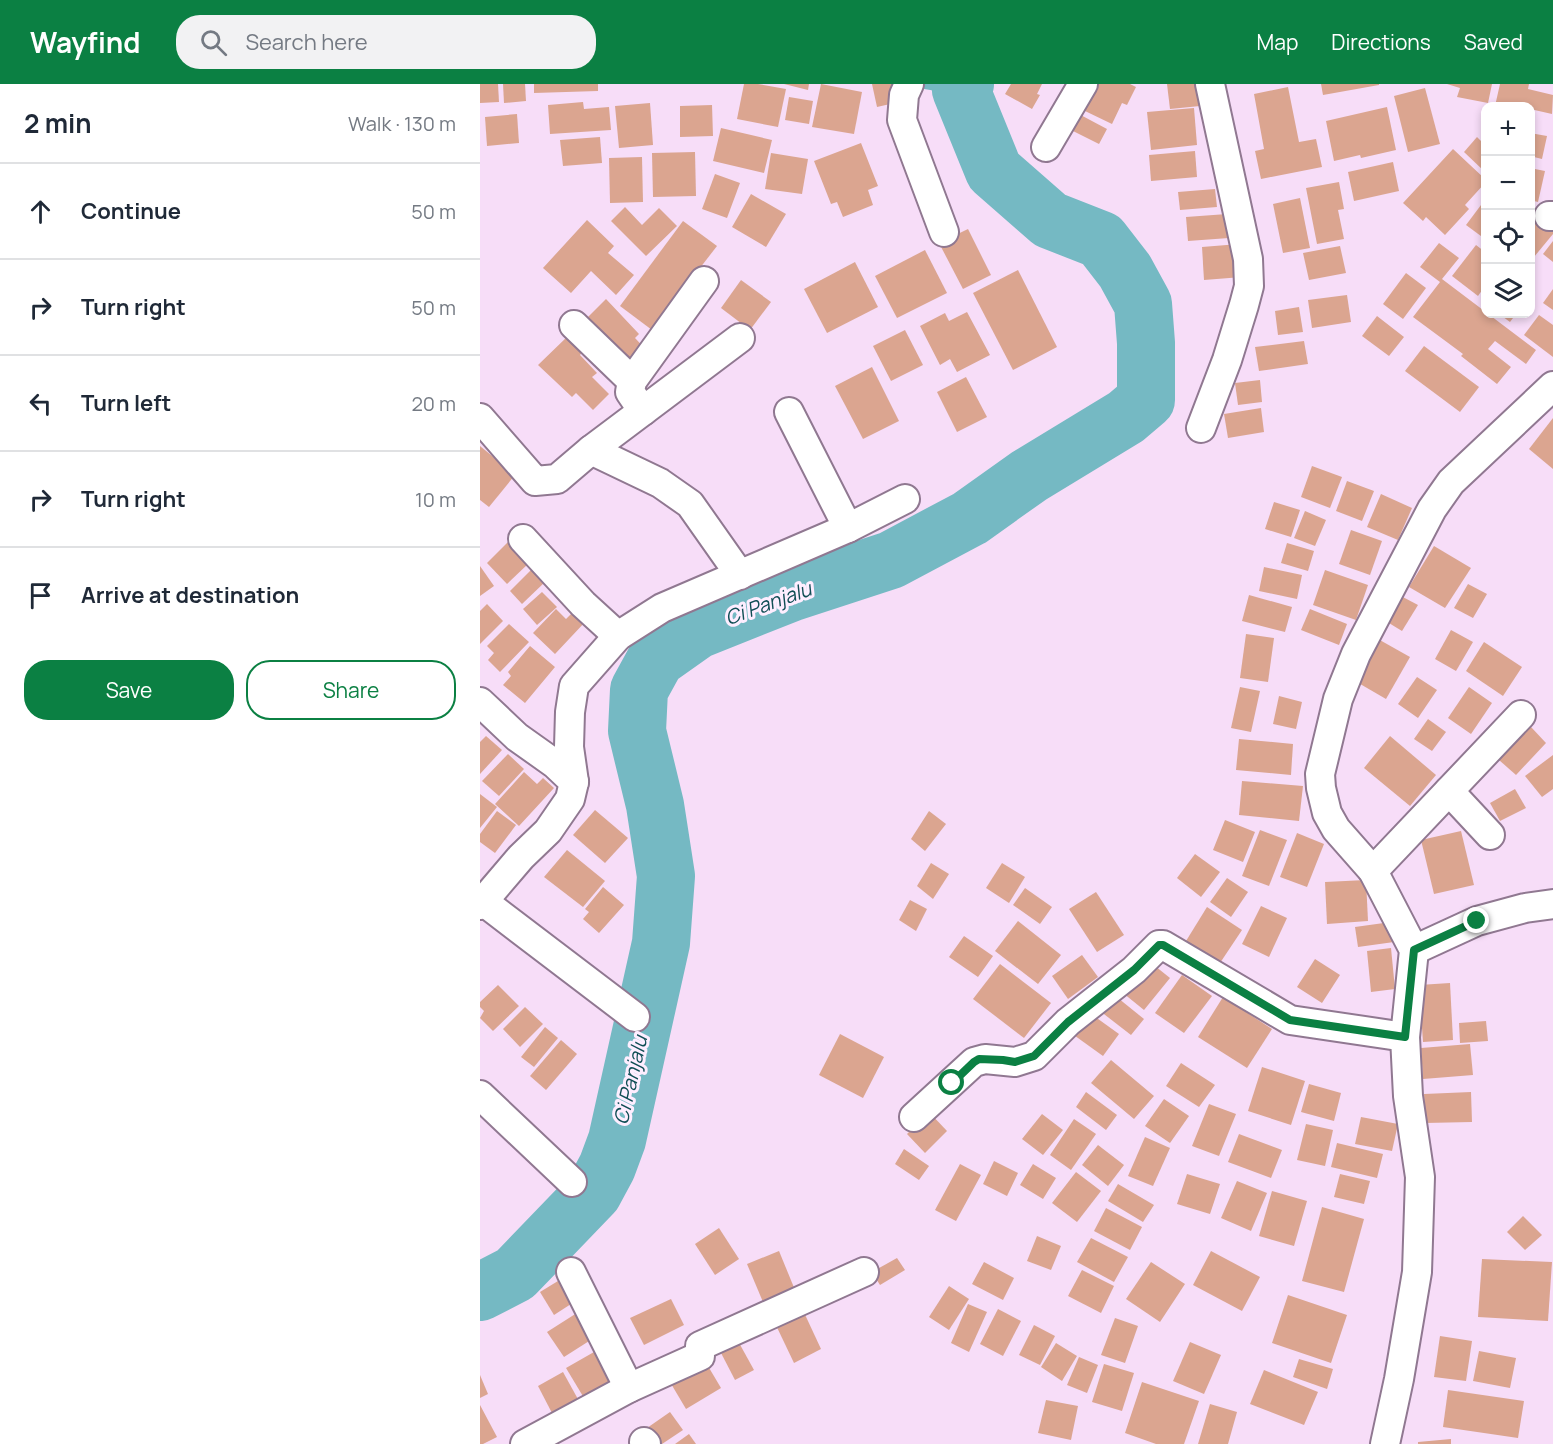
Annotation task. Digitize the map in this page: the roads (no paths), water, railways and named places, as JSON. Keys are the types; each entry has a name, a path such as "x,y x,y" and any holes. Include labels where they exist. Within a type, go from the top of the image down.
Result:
{"street":[{"path":"1046,147 1083,84"},
{"path":"1201,428 1227,360 1249,286 1248,259 1209,84"},
{"path":"907,90 902,120 944,232"},
{"path":"643,411 630,392 632,381 704,281"},
{"path":"574,325 632,381"},
{"path":"480,418 535,481 557,479 591,450 740,338"},
{"path":"1385,1444 1414,1295 1420,1217 1420,1177 1408,1096 1405,1037 1414,950 1373,871 1336,829 1327,813 1320,774 1338,699 1356,654 1432,509 1451,482 1553,386"},
{"path":"789,412 848,528"},
{"path":"591,450 660,483 690,504 740,575"},
{"path":"635,1017 481,902 548,831 570,799 574,782 569,747 570,712 574,686 618,636 662,608 848,528 905,499"},
{"path":"523,539 583,604 618,636"},
{"path":"480,702 517,737 555,764 574,782"},
{"path":"1373,871 1521,715"},
{"path":"1449,791 1490,835"},
{"path":"1414,950 1477,921 1525,908 1553,904"},
{"path":"914,1117 974,1062 985,1059 1015,1062 1034,1056 1068,1022 1134,970 1159,945 1198,964 1290,1020 1405,1037"},
{"path":"480,1095 572,1182"},
{"path":"571,1272 629,1388"},
{"path":"525,1444 629,1388 700,1356 700,1346 864,1272"}],"waterway":[{"path":"925,84 961,90"},
{"name":"Ci Panjalu","path":"480,1292 515,1274 593,1193 607,1167 617,1140 661,943 666,876 655,805 637,731 639,690 656,659 697,630 790,593 891,560 970,518 1029,476 1126,417 1146,400 1143,304 1125,271 1101,240 1050,220 994,171 961,90 965,84"}]}
